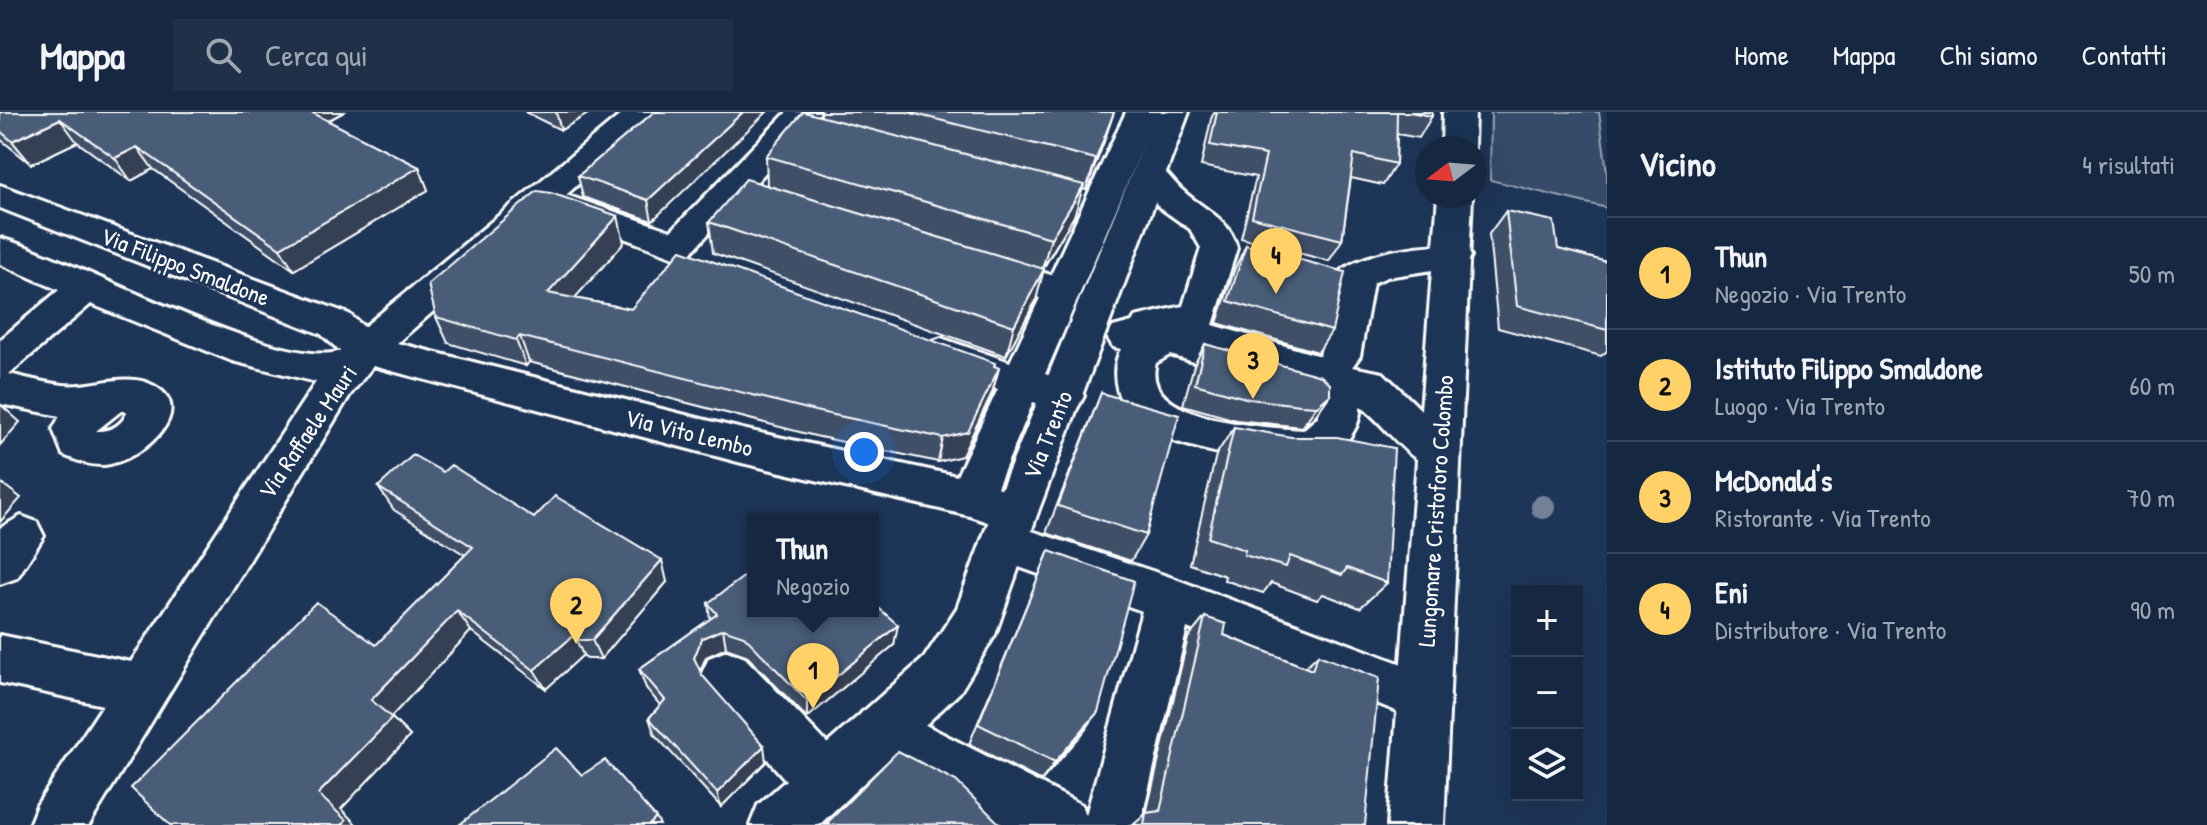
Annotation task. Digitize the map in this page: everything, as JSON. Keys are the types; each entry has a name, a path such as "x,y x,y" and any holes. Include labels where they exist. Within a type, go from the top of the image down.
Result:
{"street":[{"name":"Via Raffaele Mauri","path":"57,825 141,689 357,358 643,112"},
{"name":"Via Trento","path":"970,497 1101,205 1135,140 1173,112"},
{"path":"1458,136 1459,112"},
{"path":"538,202 677,246 730,190 805,124"},
{"path":"902,339 1022,382 1070,381 1158,337 1234,252 1171,199 1135,140"},
{"path":"730,190 820,218"},
{"name":"Via Filippo Smaldone","path":"0,196 335,324 357,358"},
{"path":"538,202 711,270"},
{"name":"Via Trento","path":"778,825 942,675 978,619 1010,527 1103,293 1101,205"},
{"name":"Lungomare Cristoforo Colombo","path":"1416,825 1455,208"},
{"path":"1340,356 1338,280 1381,266 1453,256"},
{"path":"956,260 1064,287 1103,293 1110,321 1158,337 1340,356 1438,453"},
{"path":"9,266 85,289 272,360 322,369 357,358"},
{"path":"0,362 85,289"},
{"path":"1158,337 1209,339 1300,365 1354,383 1389,404"},
{"name":"Via Vito Lembo","path":"357,358 970,497 1010,527 1170,599 1424,697"},
{"path":"0,388 64,401 106,399"},
{"path":"1112,825 1170,599"},
{"path":"0,659 141,689"},
{"path":"727,675 825,782"},
{"path":"881,731 1062,825"}],"shaded area":[{"path":"1491,112 1599,112 1607,172 1607,208 1490,180"}],"building":[{"path":"0,112 311,112 419,167 280,248 137,147 115,158 60,119 12,141 0,131"},
{"path":"654,112 743,112 648,200 578,176"},
{"path":"803,112 1084,185 1051,238 766,156"},
{"path":"907,112 1114,112 1096,159"},
{"path":"1217,112 1397,112 1396,164 1354,154 1342,240 1252,217 1266,155 1210,145"},
{"path":"1409,112 1432,112 1432,116"},
{"path":"746,179 1044,269 1014,326 709,222"},
{"path":"537,191 618,216 548,293 631,309 681,250 995,363 994,366 999,368 968,432 943,438 815,411 520,336 516,340 436,317 428,284"},
{"path":"1506,211 1554,221 1558,249 1607,262 1607,330 1517,306"},
{"path":"1246,245 1345,272 1332,331 1228,301"},
{"path":"1205,344 1321,376 1330,384 1330,395 1317,406 1300,405 1249,399 1195,384"},
{"path":"1101,393 1179,415 1146,535 1058,506"},
{"path":"1234,427 1291,437 1337,437 1394,448 1387,583 1347,568 1342,575 1290,556 1286,567 1244,555 1245,550 1208,538"},
{"path":"413,455 443,472 451,465 534,518 555,496 662,560 592,640 578,640 574,635 534,670 457,611 371,700 392,718 318,794 346,820 342,825 170,825 131,788 316,602 376,645 473,547 378,487"},
{"path":"1049,551 1134,581 1098,712 1055,762 978,724"},
{"path":"747,574 747,617 879,617 879,608 898,625 807,701 744,636 723,629 702,638 694,658 702,675 764,746 717,793 649,718 665,700 639,669 717,614 708,603"},
{"path":"1205,617 1226,624 1224,635 1312,670 1318,655 1379,678 1365,825 1144,825 1146,813 1160,811"},
{"path":"556,748 582,775 605,760 656,818 649,825 459,825"},
{"path":"898,751 956,781 1000,824 825,825"}],"place":[{"name":"Eni","path":"1276,294"},
{"name":"McDonald's","path":"1253,399"},
{"name":"Istituto Filippo Smaldone","path":"576,644"},
{"name":"Thun","path":"813,709"}]}
